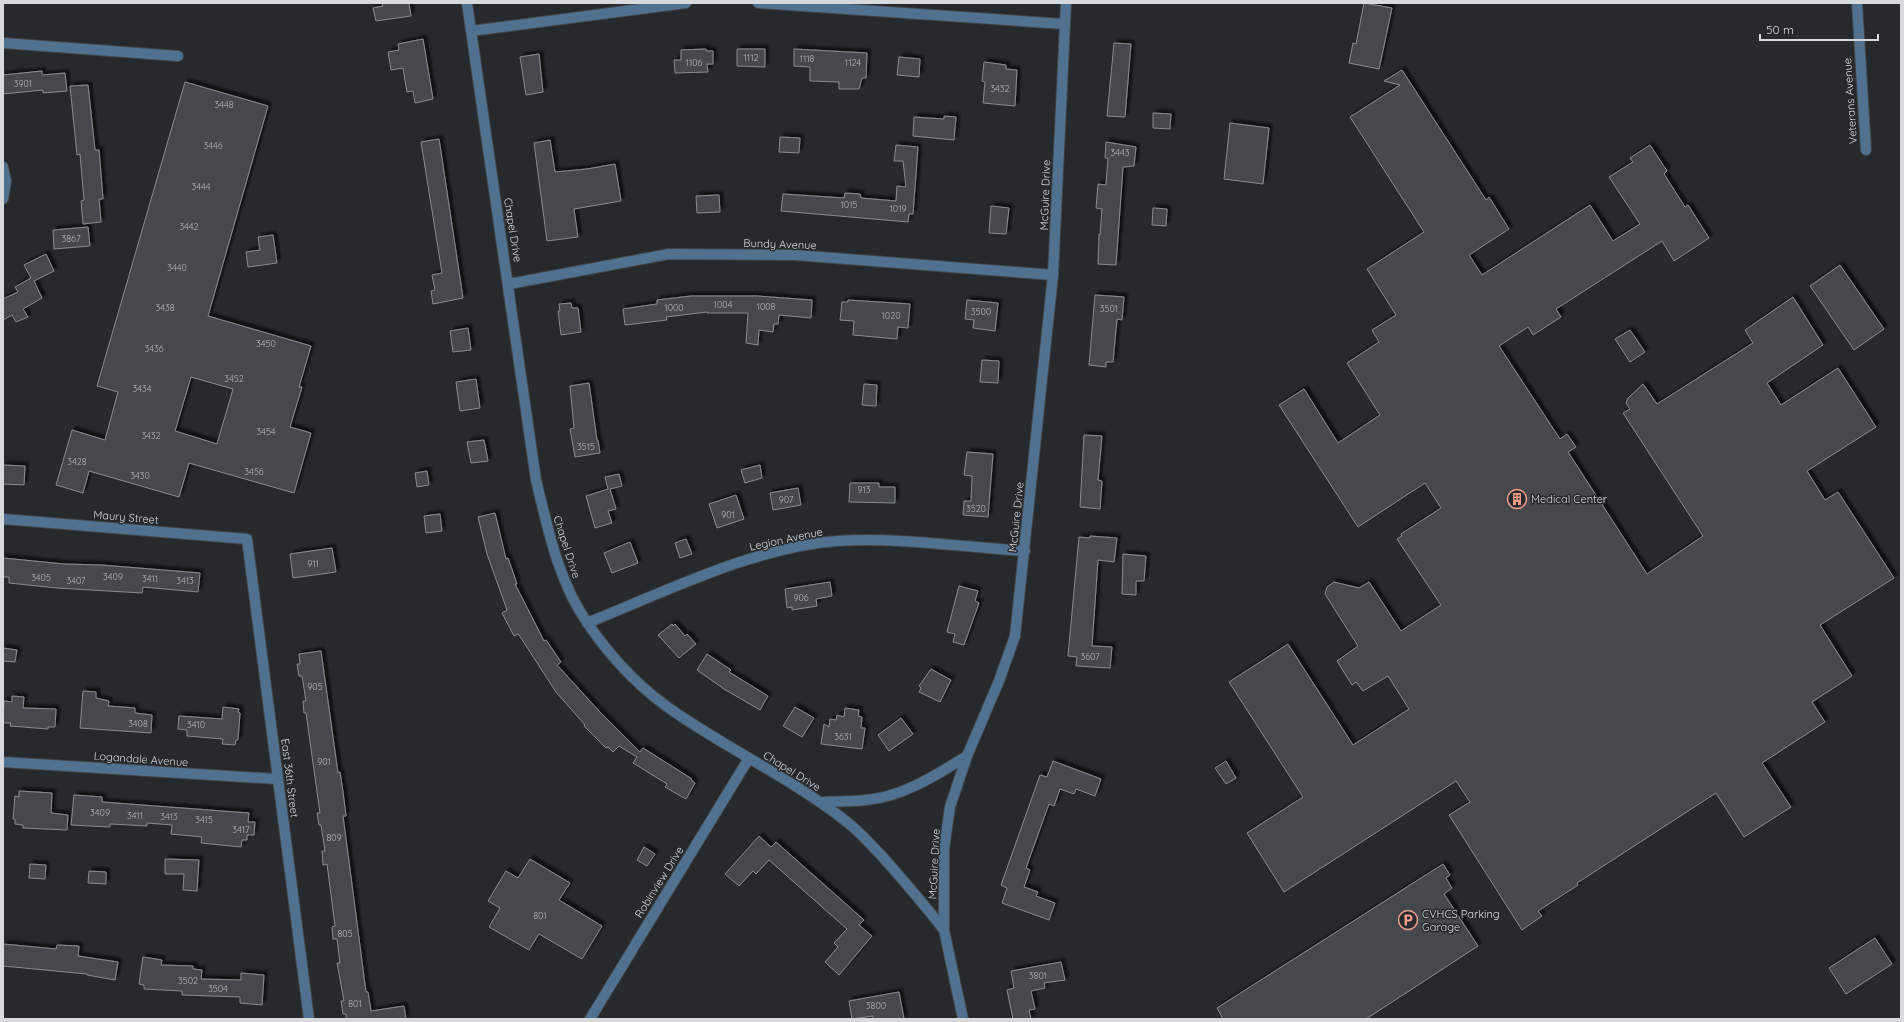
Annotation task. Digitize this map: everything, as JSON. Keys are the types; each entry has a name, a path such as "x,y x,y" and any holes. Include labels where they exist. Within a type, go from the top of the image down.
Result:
{"street":[{"name":"Chapel Drive","path":"466,3 536,480 550,540 573,599 588,623 608,650 652,694 678,715 820,802 848,823 916,893 944,930"},
{"path":"471,31 686,3"},
{"path":"758,3 1064,24"},
{"name":"McGuire Drive","path":"963,1019 944,930 944,849 950,807 967,756 999,681 1015,636 1053,275 1066,3"},
{"name":"Veterans Avenue","path":"1856,3 1866,150"},
{"path":"3,43 178,56"},
{"path":"3,167 6,181 3,199"},
{"name":"Bundy Avenue","path":"508,284 669,254 795,255 1053,275"},
{"name":"Maury Street","path":"3,519 247,539"},
{"name":"East 36th Street","path":"247,539 309,1019"},
{"name":"Legion Avenue","path":"588,623 730,565 765,554 802,546 837,541 878,540 1025,551"},
{"path":"820,802 868,800 898,792 929,780 967,756"},
{"name":"Robinview Drive","path":"590,1019 749,758"},
{"name":"Logandale Avenue","path":"3,762 278,779"}],"building":[{"path":"382,3 409,3 411,16 376,21 373,8 383,6"},
{"path":"1364,3 1392,8 1379,69 1349,63 1353,43 1356,44"},
{"path":"423,39 433,99 415,103 413,91 407,92 403,68 391,70 388,52 399,50 398,44"},
{"path":"1114,43 1131,44 1125,117 1107,116"},
{"path":"706,49 707,51 713,51 713,64 707,64 708,72 675,73 674,60 681,60 681,50"},
{"path":"737,49 765,49 765,67 737,66"},
{"path":"794,49 867,53 866,78 862,78 859,89 839,89 839,82 810,81 810,67 794,66"},
{"path":"539,54 543,92 526,95 520,57"},
{"path":"899,57 920,59 919,77 897,75"},
{"path":"984,62 1006,65 1006,69 1017,70 1015,106 983,103 985,82 982,81"},
{"name":"Medical Center","path":"1402,70 1486,200 1489,197 1509,229 1469,255 1482,275 1590,205 1613,241 1640,224 1609,177 1633,162 1630,158 1650,145 1667,171 1664,174 1685,207 1688,205 1709,238 1674,261 1662,241 1556,309 1561,317 1533,335 1528,327 1499,346 1560,439 1567,434 1576,447 1568,452 1647,574 1703,536 1623,413 1630,409 1626,403 1628,398 1643,384 1657,404 1753,343 1745,330 1793,297 1823,345 1767,383 1781,405 1838,368 1876,427 1807,471 1825,500 1838,492 1894,578 1820,625 1852,676 1812,702 1825,722 1762,763 1791,807 1744,837 1716,793 1577,883 1578,885 1538,911 1542,916 1522,930 1449,815 1470,802 1456,781 1284,892 1247,833 1303,797 1229,682 1288,644 1353,745 1409,709 1388,676 1363,691 1356,682 1352,685 1337,661 1358,646 1325,594 1327,587 1334,582 1359,588 1369,582 1401,631 1441,605 1397,539 1402,536 1401,534 1441,508 1425,483 1358,527 1279,405 1304,389 1338,443 1380,415 1347,363 1379,342 1372,330 1396,315 1367,269 1424,232 1350,117 1400,85 1384,81"},
{"path":"42,71 42,75 65,73 67,91 43,93 43,90 3,94 3,75"},
{"path":"185,82 268,106 208,316 311,346 299,387 302,387 290,427 311,433 294,493 189,463 179,497 89,471 83,493 56,485 72,430 105,440 118,392 97,386","holes":["191,377 233,389 217,444 175,431"]},
{"path":"88,85 95,150 99,150 103,199 99,199 101,222 83,224 81,201 84,200 80,154 77,155 70,86"},
{"path":"1153,113 1171,114 1170,129 1153,128"},
{"path":"944,116 956,117 954,140 913,136 914,117 944,119"},
{"path":"1230,123 1269,128 1263,184 1224,179"},
{"path":"780,137 800,138 799,153 779,152"},
{"path":"439,139 463,298 433,304 431,291 435,290 432,275 442,273 421,142"},
{"path":"550,140 555,172 587,169 615,164 621,201 574,209 578,237 547,241 534,143"},
{"path":"1106,142 1136,147 1134,166 1123,167 1116,265 1098,264 1102,209 1096,208 1098,184 1106,185 1108,158 1105,158"},
{"path":"896,145 918,147 913,214 909,214 908,222 781,211 783,194 844,198 845,193 860,194 861,198 896,201 897,186 906,187 903,161 894,161"},
{"path":"719,195 720,212 697,213 696,196"},
{"path":"991,206 1009,208 1006,234 989,233"},
{"path":"1153,208 1167,209 1166,226 1152,225"},
{"path":"88,227 90,246 54,249 53,230"},
{"path":"273,235 277,263 248,267 246,252 260,250 258,237"},
{"path":"46,254 54,271 34,281 42,298 23,309 28,317 16,322 12,315 3,320 3,299 18,292 15,287 31,278 24,265"},
{"path":"1840,265 1884,329 1854,350 1810,286"},
{"path":"1095,295 1124,297 1122,320 1117,319 1113,362 1106,362 1106,367 1089,365"},
{"path":"691,296 757,296 812,300 811,318 779,315 778,324 774,324 773,332 759,330 758,345 746,343 748,313 707,312 666,317 667,320 625,325 623,309 657,304 657,300"},
{"path":"848,300 910,304 908,328 898,327 897,339 853,335 854,321 840,320 842,302 848,302"},
{"path":"967,300 998,303 995,331 973,328 974,320 965,319"},
{"path":"571,303 572,308 578,308 581,332 561,335 558,311 560,311 559,304"},
{"path":"468,328 471,350 453,352 450,331"},
{"path":"1630,330 1645,352 1630,362 1615,339"},
{"path":"982,360 999,361 998,383 980,382"},
{"path":"476,379 480,408 460,411 456,382"},
{"path":"589,383 600,453 575,457 570,429 574,428 570,386"},
{"path":"864,384 877,385 876,406 862,405"},
{"path":"1084,435 1102,436 1098,480 1102,481 1100,509 1080,507"},
{"path":"484,440 488,461 471,463 467,442"},
{"path":"967,452 993,454 988,517 963,515 964,501 971,501 972,476 964,475"},
{"path":"3,465 25,466 24,485 3,484"},
{"path":"760,465 762,478 745,483 741,470"},
{"path":"427,471 429,485 417,487 415,473"},
{"path":"619,474 622,486 610,489 616,509 608,511 612,523 595,528 586,496 608,489 605,477"},
{"path":"850,483 879,483 879,487 895,487 895,503 849,502"},
{"path":"798,488 801,505 773,510 770,493"},
{"path":"736,495 744,519 717,528 709,504"},
{"path":"495,513 506,559 508,558 517,584 515,584 544,641 546,640 561,662 557,665 599,711 640,752 643,748 692,779 691,780 695,783 686,799 665,787 667,784 633,763 637,757 619,746 613,752 608,747 606,748 584,726 585,725 556,692 519,635 514,636 502,613 507,610 487,554 478,517"},
{"path":"440,514 442,531 426,533 424,516"},
{"path":"1090,536 1117,538 1114,562 1098,560 1092,646 1112,647 1110,668 1076,666 1077,657 1068,656 1079,537 1090,538"},
{"path":"686,539 692,554 680,558 675,543"},
{"path":"630,542 638,563 612,573 604,553"},
{"path":"332,548 336,572 293,578 290,554"},
{"path":"1123,554 1146,556 1144,581 1136,581 1136,595 1122,594"},
{"path":"3,558 64,564 101,565 200,573 198,592 143,587 142,593 57,588 9,583 9,577 3,577"},
{"path":"830,582 832,596 816,599 817,606 792,610 792,607 787,608 785,589"},
{"path":"959,586 978,591 975,601 979,603 964,645 953,642 955,634 947,632"},
{"path":"672,624 673,626 675,624 685,636 687,634 696,644 679,658 658,635"},
{"path":"3,648 17,650 15,662 3,661"},
{"path":"321,651 338,773 340,772 343,792 346,816 343,816 366,992 368,992 371,1011 404,1006 406,1019 346,1019 346,1014 343,1014 341,1001 344,1001 337,963 340,963 337,939 333,939 332,927 335,926 327,864 323,865 322,851 325,851 321,825 319,825 317,813 320,813 306,713 304,713 303,701 306,701 302,676 299,676 297,664 300,664 299,654"},
{"path":"707,654 731,670 729,672 768,696 760,710 724,689 697,670"},
{"path":"931,669 951,680 940,702 919,692 921,688 919,686"},
{"path":"83,691 96,692 96,698 109,701 108,706 135,708 135,713 152,715 151,733 80,728"},
{"path":"12,696 24,697 23,708 56,709 55,727 48,727 48,729 10,726 11,723 3,723 4,701 12,702"},
{"path":"223,707 239,709 238,740 236,740 235,745 222,744 223,739 187,736 187,730 178,729 179,716 222,719"},
{"path":"795,707 814,718 802,737 783,726"},
{"path":"845,708 859,710 858,716 862,717 861,728 865,728 862,749 821,744 824,724 829,727 830,719 836,720 837,715 844,717"},
{"path":"901,718 913,734 889,751 878,735"},
{"path":"1053,761 1101,779 1095,796 1076,789 1074,794 1060,789 1054,806 1049,804 1026,868 1030,870 1024,887 1038,892 1036,896 1055,903 1049,920 1002,903 1007,888 1001,885 1040,775 1047,777"},
{"path":"1226,761 1236,778 1226,784 1215,768"},
{"path":"19,791 52,793 51,813 68,815 67,830 23,828 23,825 15,824 15,819 13,819 15,796 19,797"},
{"path":"74,795 102,797 102,802 249,813 248,822 255,822 254,835 247,835 247,840 242,840 241,847 201,843 202,837 171,834 172,825 147,823 147,826 110,824 110,827 71,825"},
{"path":"759,836 771,847 776,842 864,920 859,925 872,936 839,975 825,962 838,947 834,943 847,929 769,860 756,874 753,871 739,886 725,874"},
{"path":"644,847 655,854 647,866 637,860"},
{"path":"165,859 199,860 197,891 183,890 184,874 165,874"},
{"path":"530,859 570,883 559,900 602,926 582,959 539,934 529,950 489,927 500,908 488,901 506,871 518,878"},
{"path":"30,864 46,865 45,879 29,878"},
{"name":"CVHCS Parking Garage","path":"1443,864 1450,875 1446,878 1452,888 1444,894 1478,946 1366,1019 1223,1019 1217,1008"},
{"path":"89,871 106,872 106,884 88,883"},
{"path":"1875,938 1892,964 1846,994 1829,968"},
{"path":"3,944 56,949 57,945 79,946 78,956 118,962 115,980 87,974 3,966"},
{"path":"143,957 162,960 161,965 193,966 193,969 202,970 201,979 241,980 241,973 264,975 262,1005 240,1003 240,997 182,995 182,991 144,989 144,985 139,984"},
{"path":"1061,962 1065,980 1044,983 1045,988 1031,991 1035,1009 1029,1010 1031,1019 1013,1019 1007,990 1014,988 1011,971"},
{"path":"899,992 904,1019 873,1019 873,1016 852,1019 849,1001"}],"place":[{"name":"Medical Center","path":"1517,499"},
{"name":"CVHCS Parking Garage","path":"1408,920"}]}
